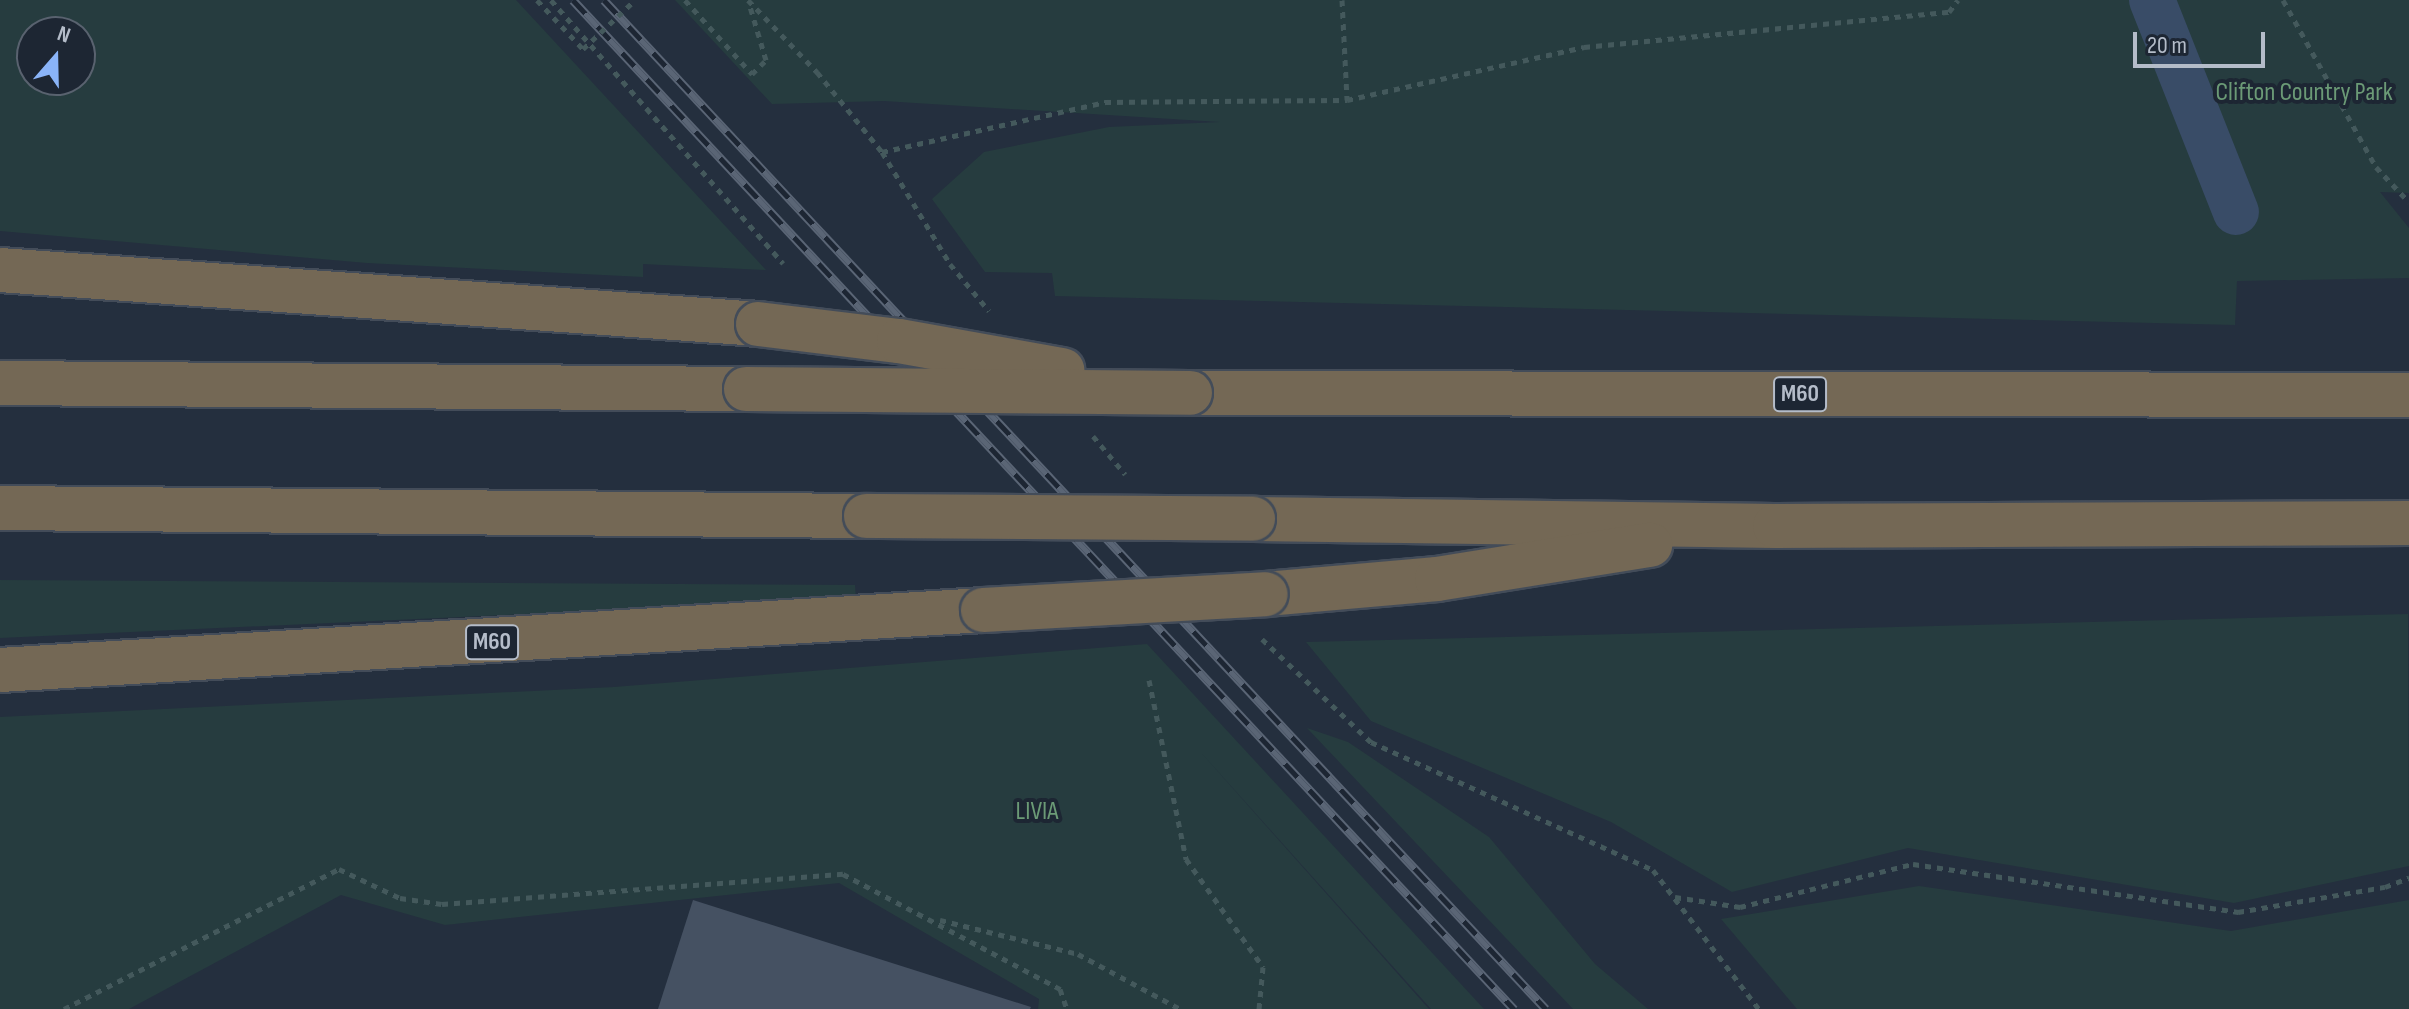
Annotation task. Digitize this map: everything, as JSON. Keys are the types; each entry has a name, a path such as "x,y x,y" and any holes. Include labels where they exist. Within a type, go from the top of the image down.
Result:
{"highway":[{"name":"M60","path":"0,270 758,324 899,341 1190,393"},
{"name":"M60","path":"0,383 1190,393 2409,395"},
{"name":"M60","path":"0,508 1775,526 2409,523"},
{"name":"M60","path":"0,670 1266,594 1437,579 1775,526"}],"path":[{"path":"537,0 583,49 635,0"},
{"path":"551,0 783,263"},
{"path":"685,0 752,74 766,60 748,0"},
{"path":"748,0 817,72 882,152 1105,102 1347,100 1584,47 1949,12 1958,0"},
{"path":"1342,0 1347,100"},
{"path":"2283,0 2376,167 2409,202"},
{"path":"1149,680 1186,859 1263,967 1259,1009"},
{"path":"1674,897 1740,907 1913,864 2238,912 2385,887 2409,878"},
{"path":"64,1009 339,869 400,898 442,904 843,874 932,918 1060,989 1067,1009"},
{"path":"932,918 1078,954 1180,1009"}],"green space":[{"path":"0,0 516,0 766,270 643,264 643,277 367,263 0,231"},
{"name":"Clifton Country Park","path":"675,0 2409,0 2409,193 2380,192 2409,228 2409,278 2237,281 2235,325 1055,296 1052,273 985,272 932,199 984,152 1109,127 1220,122 884,101 772,104"},
{"path":"0,580 855,585 856,599 0,638"},
{"path":"2408,614 2409,866 2234,903 1908,848 1732,892 1611,822 1371,721 1306,642"},
{"name":"LIVIA","path":"1147,644 1484,1009 1431,1009 1197,748 1429,1009 1038,1009 1039,999 839,883 445,925 341,895 129,1009 0,1009 0,717 614,687"},
{"path":"1307,728 1348,742 1489,837 1595,964 1648,1009 1573,1009"},
{"path":"1919,886 2231,931 2409,900 2409,1009 1797,1009 1721,919"}],"building":[{"path":"693,900 1031,1007 658,1009"}],"waterway":[{"path":"2152,0 2236,212"}],"railway":[{"path":"573,0 1514,1009"},
{"path":"604,0 1546,1009"}]}
